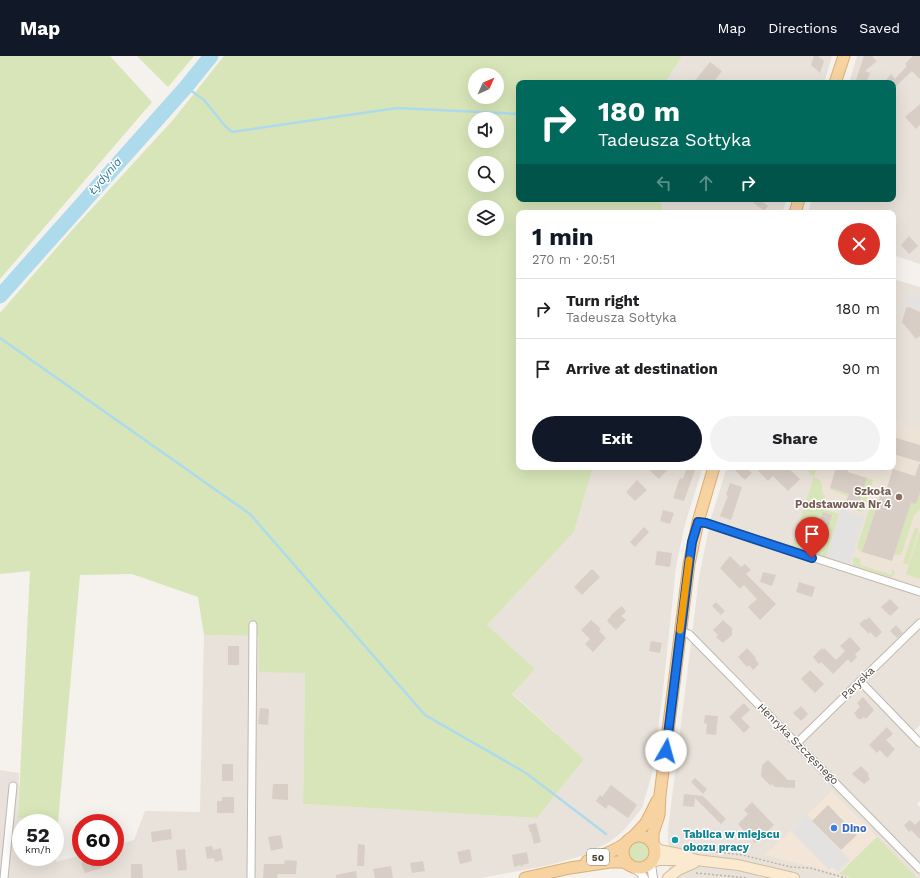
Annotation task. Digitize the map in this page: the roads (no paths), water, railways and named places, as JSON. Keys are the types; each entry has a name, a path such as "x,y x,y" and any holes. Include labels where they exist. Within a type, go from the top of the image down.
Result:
{"main road":[{"path":"836,80 844,56"},
{"name":"50","path":"653,844 653,833 659,815 660,795 692,542 713,470"},
{"name":"50","path":"570,868 607,854 629,840 646,823 660,795"},
{"path":"701,861 659,850 644,837 629,840 623,847 622,854 625,861 631,866 644,868 659,860 701,861 738,865 794,878"},
{"path":"651,863 655,854 653,844"},
{"path":"668,878 684,867 701,861"},
{"name":"50","path":"525,878 570,868 614,862 623,862 631,866"}],"street":[{"path":"698,522 706,523 920,592"},
{"name":"Paryska","path":"797,743 920,623"},
{"path":"251,878 253,625"},
{"name":"Henryka Szczęsnego","path":"680,631 689,634 914,861 920,869"},
{"path":"860,681 920,742"},
{"path":"4,878 12,786"},
{"path":"651,863 654,878"},
{"path":"631,866 640,872 644,878"}],"waterway":[{"name":"Łydynia","path":"0,296 186,87 211,56"},
{"path":"186,87 204,100 225,126 232,132 397,108 516,114"},
{"path":"0,338 250,514 425,715 526,773 606,834"}],"place":[{"name":"Szkoła Podstawowa Nr 4","path":"899,497"},
{"name":"Dino","path":"834,828"},
{"name":"Tablica w miejscu obozu pracy","path":"675,840"}]}
